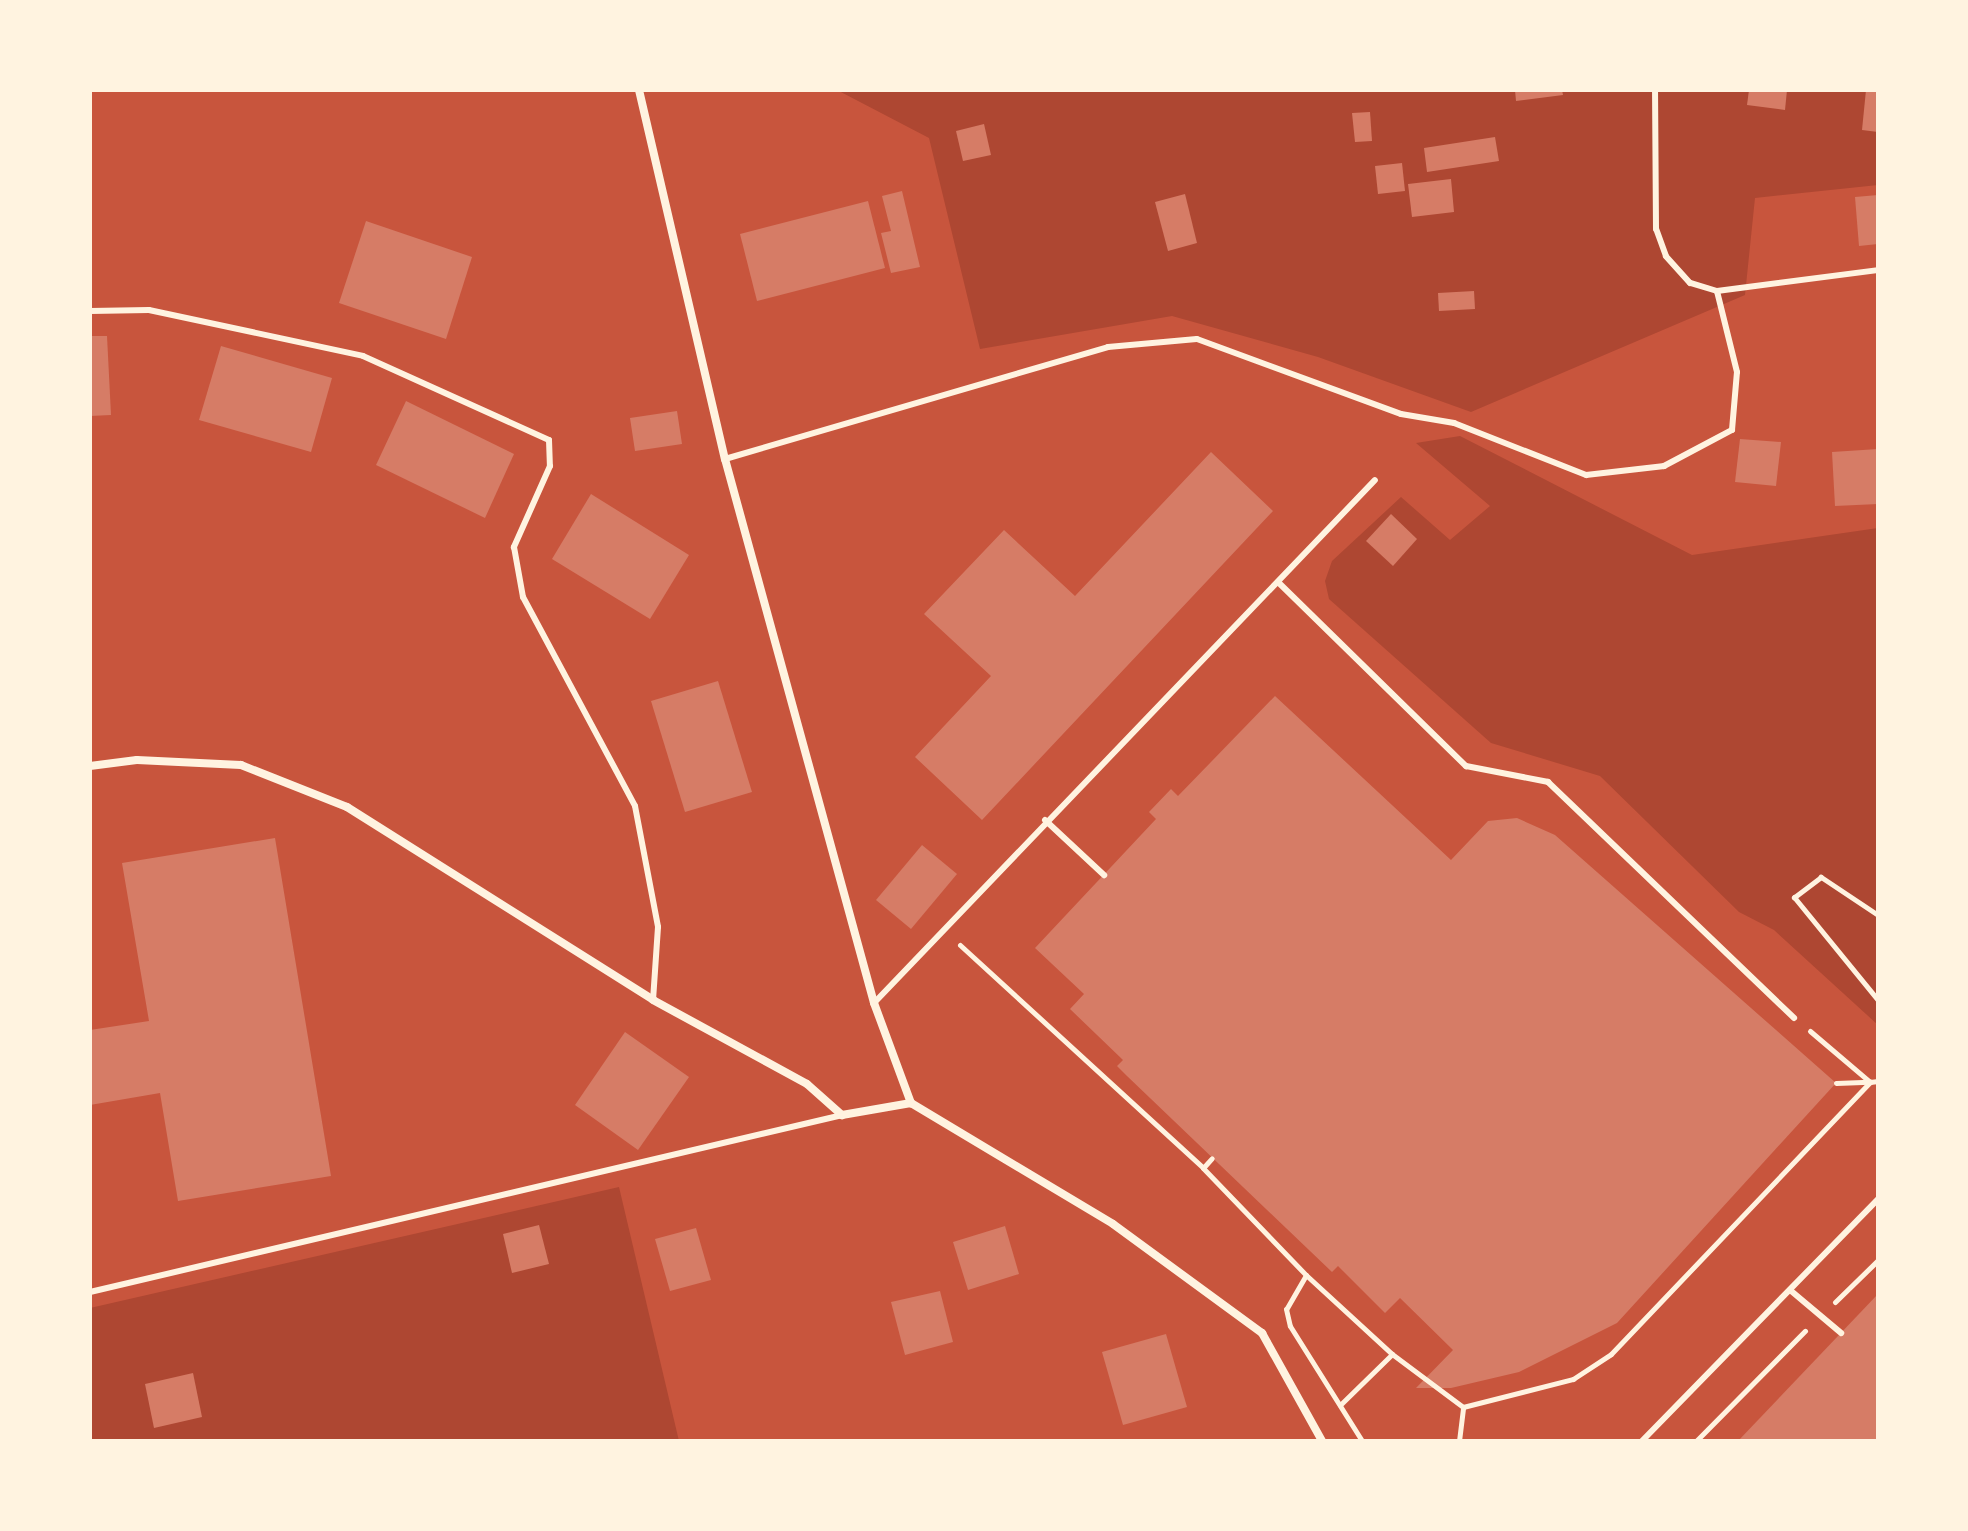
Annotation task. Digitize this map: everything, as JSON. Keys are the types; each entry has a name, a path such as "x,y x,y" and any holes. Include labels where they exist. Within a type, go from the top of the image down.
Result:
{"street":[{"path":"639,90 725,459 874,1003 911,1103 1113,1224 1262,1333 1322,1441"},
{"path":"90,766 137,760 241,765 347,807 653,1000 807,1084 842,1115 911,1103"}],"lane":[{"path":"1655,90 1656,229 1666,256 1690,283 1717,291 1878,270"},
{"path":"725,459 1108,347 1197,339 1401,414 1454,423 1586,475 1664,466 1732,430 1737,372 1717,291"},
{"path":"90,311 149,310 363,356 549,440 550,466 514,547 523,597 635,806 658,927 653,1000"},
{"path":"874,1003 941,928 1279,583 1375,480"},
{"path":"1279,583 1466,766 1548,782 1794,1018"},
{"path":"1045,820 1104,875"},
{"path":"90,1292 842,1115"},
{"path":"1642,1441 1878,1199"},
{"path":"1790,1290 1841,1333"}],"path":[{"path":"1878,915 1821,877 1794,897 1878,1000"},
{"path":"941,928 1203,1168 1306,1275 1392,1354 1463,1407"},
{"path":"1794,1018 1870,1082"},
{"path":"1836,1083 1878,1081"},
{"path":"1463,1407 1573,1379 1611,1354 1870,1082"},
{"path":"1203,1168 1212,1158"},
{"path":"1696,1441 1878,1260"},
{"path":"1306,1275 1286,1309 1288,1318 1362,1441"},
{"path":"1340,1405 1392,1354"},
{"path":"1459,1441 1463,1407"}],"shaded area":[{"path":"837,90 1878,90 1878,185 1755,198 1745,295 1471,412 1318,357 1172,316 980,349 929,138"},
{"path":"1460,436 1692,555 1878,528 1878,1025 1774,930 1739,912 1600,776 1491,743 1329,599 1325,581 1332,561 1401,497 1450,540 1490,506 1416,443"},
{"path":"619,1187 679,1441 90,1441 90,1308"}],"building":[{"path":"1515,90 1562,90 1563,95 1516,101"},
{"path":"1749,90 1787,90 1785,110 1747,105"},
{"path":"1866,90 1878,90 1878,132 1862,130"},
{"path":"1370,112 1372,141 1355,142 1352,113"},
{"path":"984,124 991,155 963,161 956,131"},
{"path":"1495,137 1499,161 1427,172 1424,148"},
{"path":"1402,163 1405,191 1378,194 1375,166"},
{"path":"1451,179 1454,212 1412,217 1408,184"},
{"path":"902,191 920,267 891,273 881,233 891,231 882,196"},
{"path":"1185,194 1197,243 1168,251 1155,202"},
{"path":"1878,195 1878,244 1859,246 1855,197"},
{"path":"868,201 885,268 757,301 740,234"},
{"path":"366,221 472,257 446,339 339,303"},
{"path":"1474,291 1475,309 1439,311 1438,293"},
{"path":"90,336 107,336 111,415 90,416"},
{"path":"221,346 332,378 311,452 199,420"},
{"path":"406,401 514,454 485,518 376,465"},
{"path":"677,411 682,444 635,451 630,418"},
{"path":"1740,439 1781,442 1776,486 1735,482"},
{"path":"1878,449 1878,504 1835,506 1832,452"},
{"path":"1211,452 1273,511 982,820 915,757 991,676 924,614 1004,530 1075,596"},
{"path":"591,494 689,555 650,619 552,559"},
{"path":"1391,514 1417,539 1393,566 1366,541"},
{"path":"718,681 752,792 685,812 651,701"},
{"path":"1275,696 1451,860 1488,821 1517,818 1555,835 1836,1083 1617,1323 1519,1372 1451,1388 1416,1388 1453,1350 1400,1298 1385,1313 1338,1266 1332,1272 1127,1076 1117,1066 1123,1060 1070,1009 1084,994 1035,948 1156,819 1149,812 1171,789 1178,796"},
{"path":"275,838 331,1176 178,1201 160,1093 90,1105 90,1030 149,1021 122,863"},
{"path":"922,845 957,874 911,929 876,900"},
{"path":"625,1032 689,1077 638,1150 575,1105"},
{"path":"539,1225 549,1264 512,1273 503,1234"},
{"path":"1005,1226 1019,1274 968,1290 953,1242"},
{"path":"696,1228 711,1280 670,1291 655,1239"},
{"path":"940,1291 953,1342 905,1355 891,1302"},
{"path":"1878,1294 1878,1441 1738,1441"},
{"path":"1166,1334 1187,1407 1123,1425 1102,1352"},
{"path":"193,1373 202,1417 154,1428 145,1384"}]}
